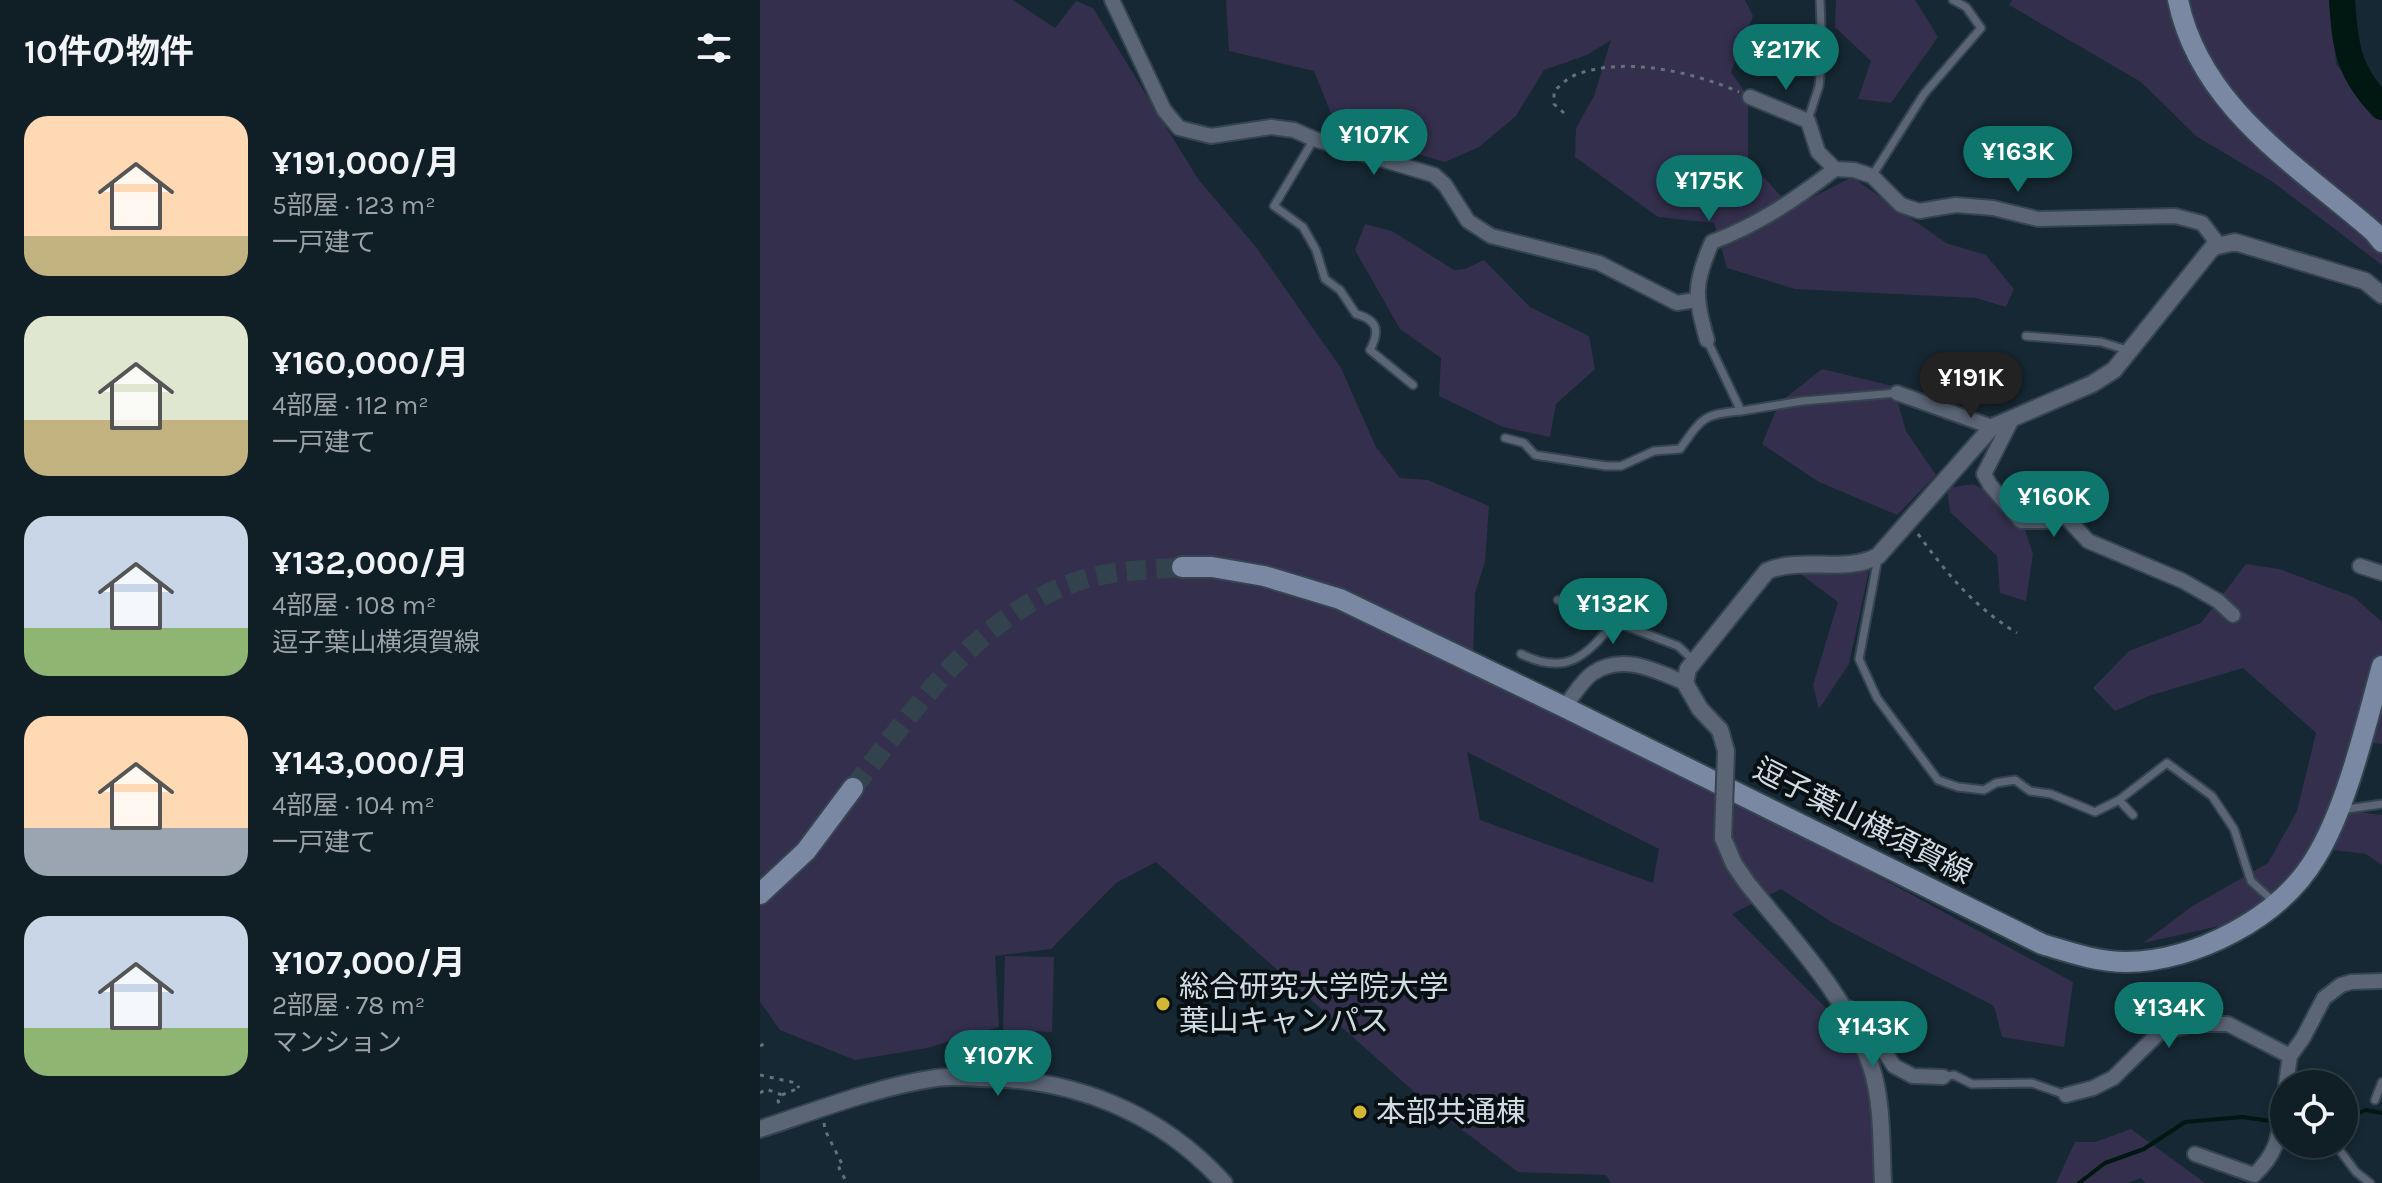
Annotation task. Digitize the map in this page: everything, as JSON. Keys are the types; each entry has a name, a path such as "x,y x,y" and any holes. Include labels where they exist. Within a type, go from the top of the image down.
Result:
{"main road":[{"path":"2178,0 2192,45 2211,81 2244,121 2382,242"},
{"name":"逗子葉山横須賀線","path":"1182,567 1212,567 1264,576 1340,599 2042,944 2084,956 2126,962 2211,945 2262,916 2294,887 2316,858 2338,810 2379,689 2382,666"},
{"path":"760,894 806,851 853,788"}],"street":[{"path":"1112,0 1164,110 1179,128 1211,136 1271,127 1294,130 1314,139 1434,175 1445,185 1468,221 1491,236 1599,263 1677,303 1696,300"},
{"path":"1750,97 1808,121 1818,152 1835,169"},
{"path":"1707,340 1696,300 1702,265 1712,242 1790,204 1835,169 1854,170 1872,176 1901,205 1919,211 1956,205 1993,208 2038,219 2175,216 2202,223 2219,245"},
{"path":"1685,683 1688,669 1767,571 1781,564 1865,563 1878,556 1992,427 2092,384 2114,370 2213,247 2235,242 2365,281 2382,295"},
{"path":"1897,393 1992,427"},
{"path":"2012,419 1984,474 2021,521 2047,521 2065,516 2088,541 2183,581 2218,601 2233,615"},
{"path":"2360,566 2382,573"},
{"path":"1564,707 1592,673 1613,665 1641,665 1685,683 1700,709 1724,737 1723,838 1734,864 1875,1038 1894,1066 1913,1076 1943,1077"},
{"path":"2288,1070 2290,1056 2324,998 2341,985 2351,982 2382,981"},
{"path":"1838,995 1871,1067 1879,1108 1883,1183"},
{"path":"2066,1095 2093,1088 2113,1078 2159,1033 2194,1024 2228,1024 2290,1056"},
{"path":"760,1129 896,1085 940,1077 1004,1078 1068,1088 1124,1107 1167,1132 1205,1162 1224,1183"},
{"path":"2195,1154 2254,1175 2271,1158"}],"lane":[{"path":"1808,121 1819,86 1822,53 1820,0"},
{"path":"1872,176 1924,94 1981,28 1968,3 1953,0"},
{"path":"1314,139 1274,206 1303,227 1316,250 1325,279 1340,290 1356,314 1367,317 1375,324 1376,338 1370,350 1413,385"},
{"path":"2026,336 2101,342 2129,351"},
{"path":"1707,340 1741,411"},
{"path":"1505,438 1524,443 1535,455 1621,466 1654,451 1680,449 1699,422 1714,413 1897,393"},
{"path":"1878,556 1859,659 1877,698 1938,780 1958,787 1984,790 1996,783 2015,780 2030,791 2064,798 2095,812 2119,800 2167,763 2212,796 2234,829 2251,881 2276,903"},
{"path":"1558,600 1678,646 1694,661"},
{"path":"1521,654 1540,664 1573,661 1592,650 1614,622"},
{"path":"2119,800 2133,815"},
{"path":"2338,810 2382,804"},
{"path":"1943,1077 1954,1075 1972,1084 2032,1083 2066,1095"},
{"path":"2375,1100 2382,1082"},
{"path":"2346,1158 2370,1183"}],"path":[{"path":"1564,113 1554,104 1554,91 1571,77 1593,70 1629,66 1712,80 1750,97"},
{"path":"1908,522 1950,578 1989,616 2017,633"},
{"path":"760,1075 796,1083 799,1088 782,1095 778,1101 781,1108"},
{"path":"760,1093 766,1089 782,1095"},
{"path":"823,1109 825,1130 843,1166 839,1168 847,1183"}],"shaded area":[{"path":"760,0 1013,0 1055,28 1076,1 1093,8 1198,179 1256,247 1341,368 1376,447 1400,478 1428,480 1489,506 1485,562 1475,593 1473,657 2073,982 2064,1047 2002,1037 1994,1006 1833,923 1781,889 1732,914 1839,1021 1860,1057 1892,1183 1611,1183 1606,1175 1518,1172 1428,1104 1156,862 1116,883 1051,949 995,956 999,1027 927,1048 855,1060 780,1030 760,1002","holes":["1467,752 1659,849 1653,883 1480,820"]},
{"path":"1226,0 1745,0 1753,16 1731,72 1748,96 1748,160 1792,208 1852,177 1946,243 1986,255 2014,289 2006,307 1976,298 1795,289 1727,268 1714,223 1658,217 1575,157 1576,128 1594,96 1611,40 1587,55 1544,70 1516,116 1479,147 1445,162 1338,131 1314,71 1229,51"},
{"path":"1836,0 1915,0 1938,37 1891,103 1858,99 1871,61 1835,27"},
{"path":"2012,0 2332,0 2336,64 2376,112 2382,114 2382,265 2273,182 2196,136 2141,82 2009,5"},
{"path":"1365,224 1392,231 1454,270 1465,269 1484,260 1530,307 1589,336 1595,369 1556,404 1550,437 1503,427 1439,396 1441,358 1400,329 1355,250"},
{"path":"1822,369 1893,386 1906,431 1936,475 1897,515 1819,482 1762,444 1779,403"},
{"path":"1973,484 2017,506 2033,554 2026,601 2000,593 1997,556 1950,512 1947,488"},
{"path":"2246,564 2279,569 2354,597 2382,622 2382,744 2371,743 2349,811 2382,815 2382,865 2366,854 2333,850 2229,924 2143,943 2191,907 2268,863 2297,811 2316,733 2243,668 2152,695 2115,711 2093,688 2129,651 2201,623"},
{"path":"1869,570 1849,664 1819,709 1813,685 1838,602 1799,573"},
{"path":"1005,956 1054,957 1052,1032 1003,1030"},
{"path":"2131,1129 2205,1183 2145,1183 2141,1178 2128,1183 2056,1183 2075,1142 2095,1142"}],"waterway":[{"path":"2342,0 2350,58 2362,82 2382,107"},
{"path":"2358,1113 2366,1110 2382,1113"},
{"path":"2079,1183 2105,1163 2144,1149 2185,1122 2242,1117 2270,1121"}],"tunnel":[{"path":"853,788 926,695 983,637 1014,613 1048,593 1085,579 1121,572 1182,567"}],"place":[{"name":"総合研究大学院大学 葉山キャンパス","path":"1163,1004"},
{"name":"本部共通棟","path":"1360,1112"}]}
